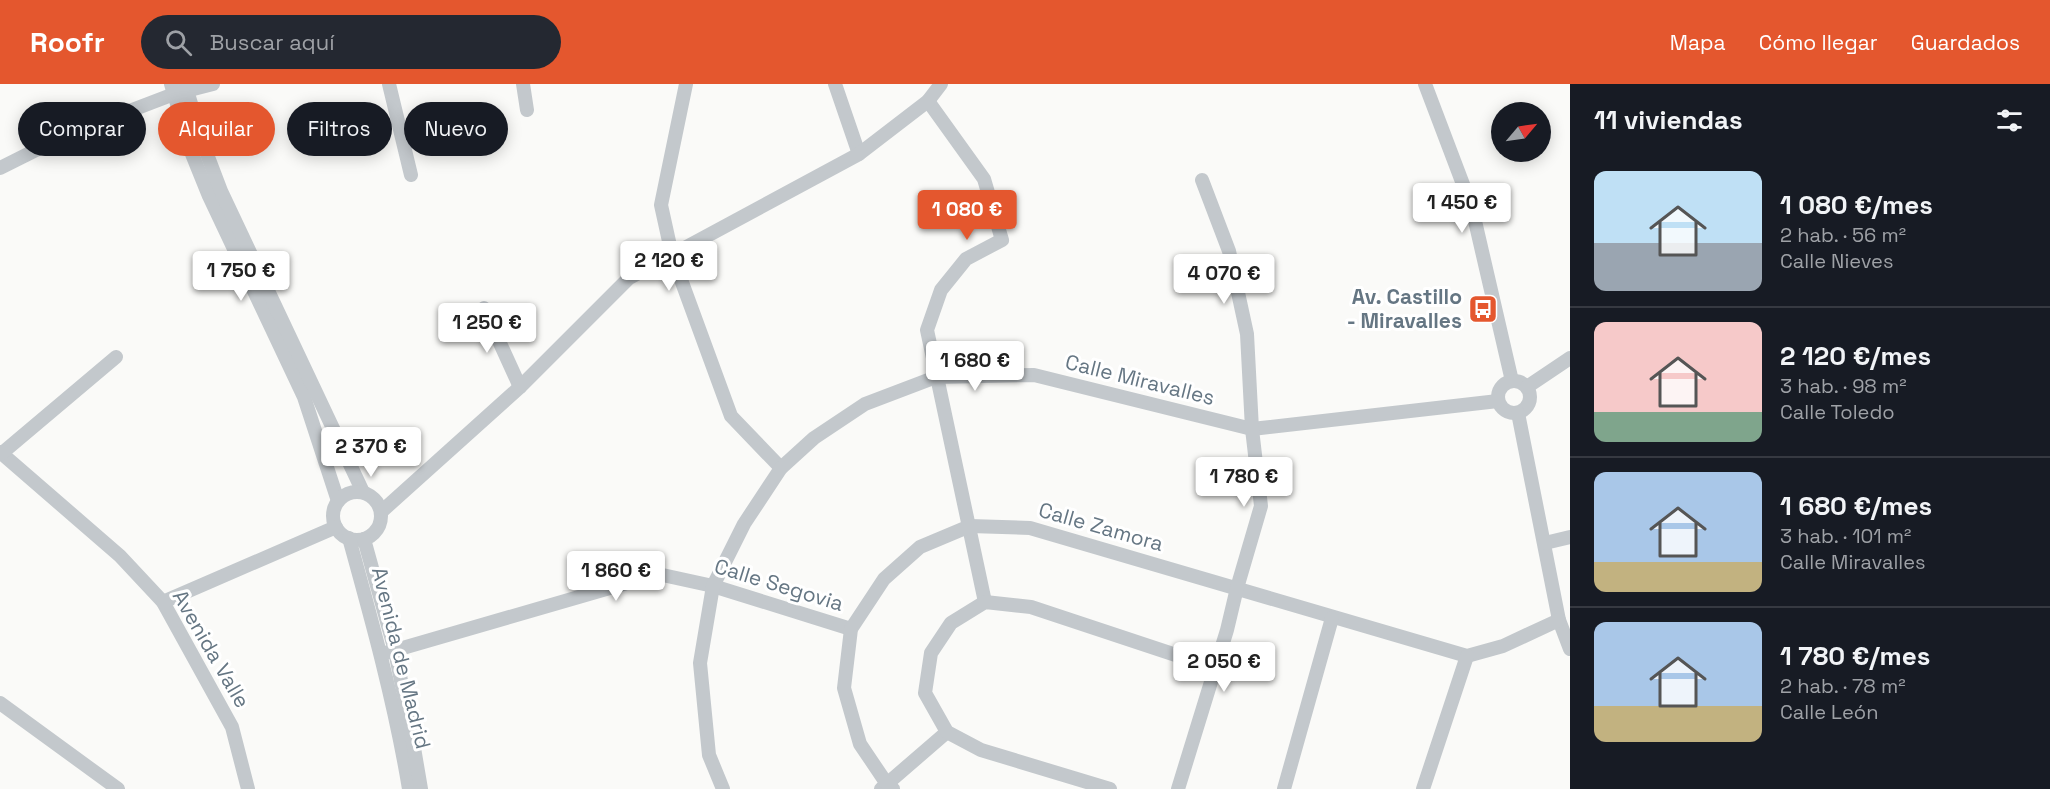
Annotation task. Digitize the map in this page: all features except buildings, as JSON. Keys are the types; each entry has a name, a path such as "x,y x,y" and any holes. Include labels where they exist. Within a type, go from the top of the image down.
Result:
{"street":[{"path":"0,168 64,136 179,88 213,84"},
{"path":"389,84 411,175"},
{"path":"523,84 527,110"},
{"path":"686,84 661,205 672,255 731,416 781,468"},
{"path":"835,84 859,154"},
{"path":"381,512 520,387 629,278 859,154 928,101 941,84"},
{"path":"1425,84 1472,208 1512,381"},
{"path":"179,88 220,191 363,492"},
{"path":"179,88 192,154 209,196 304,397 338,501"},
{"path":"928,101 984,178 1002,240 966,259 941,290 927,330 985,602"},
{"path":"1178,789 1227,630 1261,506 1252,429 1247,334 1229,251 1202,180"},
{"path":"484,308 520,387"},
{"path":"1,453 116,357"},
{"path":"1527,387 1570,358"},
{"name":"Calle Miravalles","path":"723,789 710,754 700,663 713,586 744,524 781,468 814,438 865,404 936,377 1034,375 1252,429 1498,401"},
{"path":"1518,381 1527,387 1530,402 1523,411 1508,413 1503,410 1498,401 1499,390 1502,386 1518,381"},
{"path":"1518,413 1559,620 1570,649"},
{"name":"Avenida Valle","path":"1,453 120,555 163,602 232,727 248,789"},
{"path":"363,492 378,504 381,512 380,522 375,532 364,539 349,538 342,535 336,527 333,513 338,501 348,493 363,492"},
{"name":"Calle Zamora","path":"887,787 860,744 844,688 851,629 884,579 920,548 970,526 1030,528 1467,656"},
{"path":"163,602 336,527"},
{"path":"1545,543 1570,537"},
{"name":"Avenida de Madrid","path":"349,538 388,652 411,730 421,789"},
{"name":"Avenida de Madrid","path":"364,539 388,652 409,789"},
{"name":"Calle Segovia","path":"388,652 658,574 713,586 851,629"},
{"path":"1110,789 981,750 947,732 925,693 931,653 951,623 985,602 1031,607 1215,668"},
{"path":"1284,789 1332,618"},
{"path":"1423,789 1467,656 1503,645 1559,620"},
{"path":"0,703 118,789"},
{"path":"887,787 947,732"}],"place":[{"name":"Av. Castillo - Miravalles","path":"1483,309"}]}
